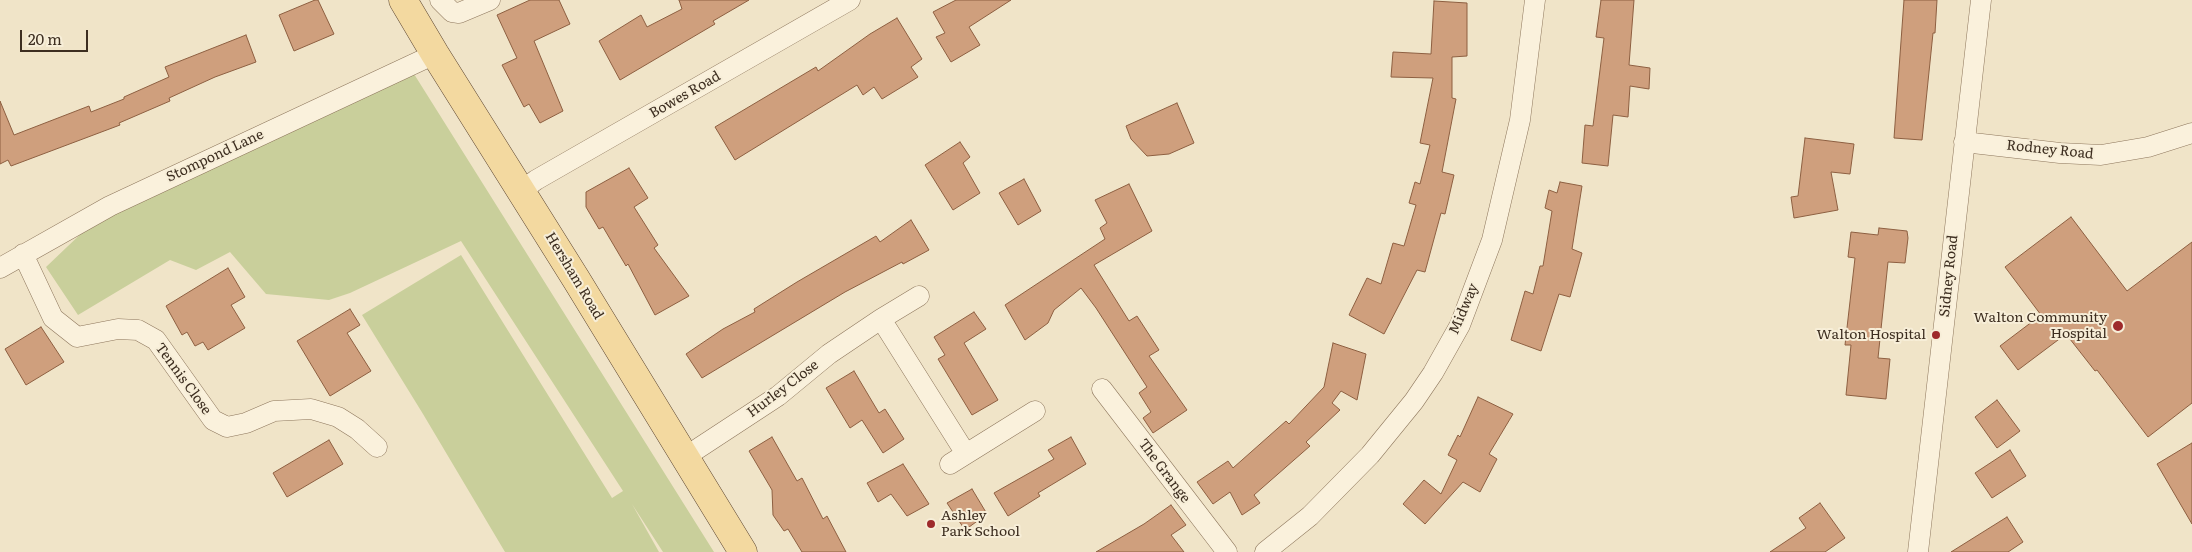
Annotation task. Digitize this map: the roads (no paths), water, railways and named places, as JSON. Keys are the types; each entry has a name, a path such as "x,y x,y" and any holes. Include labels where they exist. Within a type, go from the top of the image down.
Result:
{"main road":[{"name":"Hersham Road","path":"404,0 435,54 743,552"}],"street":[{"path":"440,0 452,12 459,13 490,0"},
{"name":"Bowes Road","path":"521,191 545,175 850,0"},
{"name":"Midway","path":"1265,552 1310,516 1370,455 1419,394 1460,324 1492,240 1520,120 1535,0"},
{"name":"Sidney Road","path":"1919,547 1981,0"},
{"name":"Stompond Lane","path":"0,268 110,206 435,54"},
{"name":"Rodney Road","path":"1964,142 2060,153 2102,155 2148,147 2192,133"},
{"name":"Tennis Close","path":"23,254 53,318 77,337 118,329 138,330 156,340 213,420 227,427 246,423 274,410 312,409 338,417 357,429 377,447"},
{"name":"Hurley Close","path":"685,457 778,396 829,354 919,296"},
{"path":"881,319 958,459 1035,410"},
{"name":"The Grange","path":"1102,389 1227,552"},
{"path":"1902,552 1919,547"}],"place":[{"name":"Walton Community Hospital","path":"2118,326"},
{"name":"Walton Hospital","path":"1936,335"},
{"name":"Ashley Park School","path":"931,524"}]}
